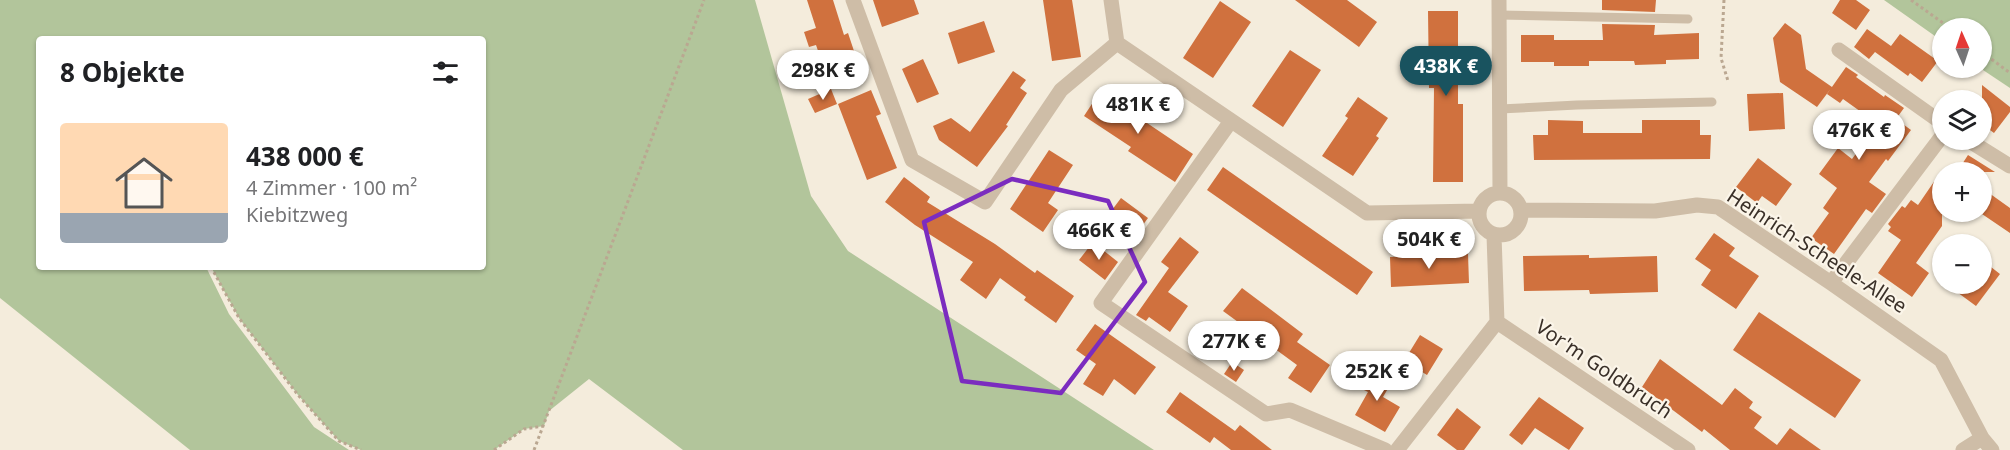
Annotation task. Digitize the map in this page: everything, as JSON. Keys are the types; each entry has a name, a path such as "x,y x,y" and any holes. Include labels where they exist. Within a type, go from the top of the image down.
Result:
{"street":[{"path":"853,0 912,160 985,202 1061,90 1117,43"},
{"path":"1111,0 1117,43 1367,213 1479,212"},
{"path":"1499,8 1500,193"},
{"path":"1839,50 1932,116"},
{"path":"1230,121 1101,303 1266,414 1290,410 1385,450"},
{"path":"1831,283 1932,149"},
{"path":"1984,150 2010,166"},
{"path":"1500,193 1513,197 1521,210 1521,218 1509,234 1494,235 1480,223 1479,212 1485,199 1493,194 1500,193"},
{"name":"Heinrich-Scheele-Allee","path":"1521,210 1655,211 1698,205 1718,207 1941,360 1987,444"},
{"path":"1397,450 1497,322 1494,235"},
{"name":"Vor'm Goldbruch","path":"1497,322 1688,450"},
{"path":"1963,450 1987,444"}],"lane":[{"path":"1499,8 1689,20"},
{"path":"1500,109 1712,102"}],"path":[{"path":"534,450 704,0"},
{"path":"1724,0 1720,58 1728,81"},
{"path":"1911,0 1936,18"},
{"path":"1992,60 2010,73"},
{"path":"213,270 239,318 298,395 339,441 361,450"},
{"path":"494,450 524,429 544,426"}],"highlighted area":[{"path":"1012,179 1108,201 1145,282 1061,393 962,381 924,222"}],"green space":[{"path":"0,0 755,0 811,196 848,251 1154,450 683,450 589,379 549,411 544,426 524,429 494,450 361,450 339,441 298,395 239,318 213,270 486,270 486,36 36,36 36,270 207,270 229,314 314,427 349,450 190,450 0,298"},
{"path":"1884,0 2010,0 2010,88 1992,76 1992,18 1932,18 1932,34"}],"building":[{"path":"807,0 833,0 844,35 848,33 856,57 824,68 816,45 809,47 804,32 816,28"},
{"path":"873,0 914,0 919,14 882,27"},
{"path":"1043,0 1072,0 1081,57 1052,61"},
{"path":"1295,0 1347,0 1377,22 1359,47"},
{"path":"1602,0 1656,0 1655,12 1602,10"},
{"path":"1840,0 1856,0 1870,10 1856,30 1832,13"},
{"path":"1220,1 1251,22 1213,78 1183,58"},
{"path":"1428,11 1458,11 1458,104 1463,104 1463,182 1433,182 1434,88 1429,88"},
{"path":"984,21 995,52 958,64 948,33"},
{"path":"1785,23 1801,35 1806,69 1832,87 1817,107 1780,82 1773,38"},
{"path":"1602,24 1655,25 1654,35 1699,33 1699,59 1666,60 1666,64 1635,65 1634,61 1589,61 1589,66 1554,66 1554,62 1521,62 1521,35 1554,35 1554,40 1603,40"},
{"path":"1867,29 1891,46 1900,34 1932,57 1932,69 1922,82 1910,73 1908,76 1875,52 1869,59 1854,47"},
{"path":"1290,50 1321,70 1283,127 1252,106"},
{"path":"923,59 939,94 917,103 902,69"},
{"path":"1846,67 1884,97 1885,95 1904,108 1896,119 1911,130 1869,182 1886,194 1872,213 1866,209 1834,254 1811,238 1829,213 1823,208 1837,188 1819,174 1838,148 1852,159 1878,124 1843,99 1840,103 1827,94"},
{"path":"1013,71 1026,80 1020,88 1027,93 1006,125 1008,126 977,167 939,140 933,126 951,118 970,132"},
{"path":"1103,87 1149,119 1147,123 1193,154 1175,182 1128,151 1131,147 1084,116"},
{"path":"831,89 837,104 815,113 808,99"},
{"path":"871,90 881,114 876,116 897,168 867,180 838,104"},
{"path":"1783,93 1785,129 1749,131 1747,94"},
{"path":"1992,93 2010,107 2010,112 1994,133 1992,132"},
{"path":"1358,97 1388,118 1376,136 1379,138 1353,176 1322,156 1348,118 1345,116"},
{"path":"1548,120 1583,121 1583,133 1642,133 1642,120 1700,120 1700,135 1711,135 1710,159 1534,160 1533,135 1548,135"},
{"path":"1049,150 1073,165 1048,203 1058,210 1043,232 1010,209"},
{"path":"1968,155 1979,162 1963,162"},
{"path":"1758,158 1792,184 1776,206 1762,196 1757,203 1736,187"},
{"path":"1223,167 1373,272 1357,295 1207,190"},
{"path":"904,177 930,197 927,202 995,244 1035,273 1037,270 1074,296 1056,323 1024,300 1026,297 1000,278 986,299 960,280 973,262 915,225 885,202"},
{"path":"1932,185 1932,222 1942,222 1942,226 1936,234 1932,234 1932,240 1916,263 1929,273 1912,297 1878,273 1901,240 1888,231 1891,227 1888,224 1902,206 1905,208 1911,200 1918,205"},
{"path":"1992,195 2010,208 2010,233 1992,221"},
{"path":"1121,198 1148,218 1134,237 1106,218"},
{"path":"1714,233 1735,248 1729,256 1759,276 1736,309 1701,285 1711,270 1695,259"},
{"path":"1180,237 1199,252 1168,292 1188,306 1170,332 1149,317 1146,321 1136,315 1169,268 1161,262"},
{"path":"1093,242 1118,262 1105,280 1079,260"},
{"path":"1468,254 1469,283 1391,287 1390,257"},
{"path":"1589,255 1589,258 1657,256 1658,292 1590,294 1589,290 1524,291 1523,256"},
{"path":"1992,268 2000,274 1992,285"},
{"path":"1242,288 1303,334 1297,342 1330,365 1311,393 1288,378 1297,365 1223,311"},
{"path":"1960,294 1985,294 1976,306"},
{"path":"1759,312 1861,380 1835,418 1733,350"},
{"path":"1095,324 1156,367 1135,395 1114,379 1103,396 1083,384 1096,364 1076,350"},
{"path":"1420,335 1443,349 1427,375 1404,361"},
{"path":"1660,359 1722,405 1735,388 1753,402 1749,408 1762,417 1754,428 1777,445 1790,428 1821,450 1730,450 1704,429 1702,432 1642,387"},
{"path":"1232,362 1244,370 1236,382 1224,374"},
{"path":"1372,369 1393,380 1383,397 1400,407 1385,432 1355,415 1368,392 1360,388"},
{"path":"1180,392 1235,431 1240,425 1272,450 1231,450 1214,437 1210,443 1166,412"},
{"path":"1539,397 1584,428 1569,450 1535,428 1522,445 1509,435"},
{"path":"1457,408 1481,427 1464,450 1457,450 1437,435"}]}
